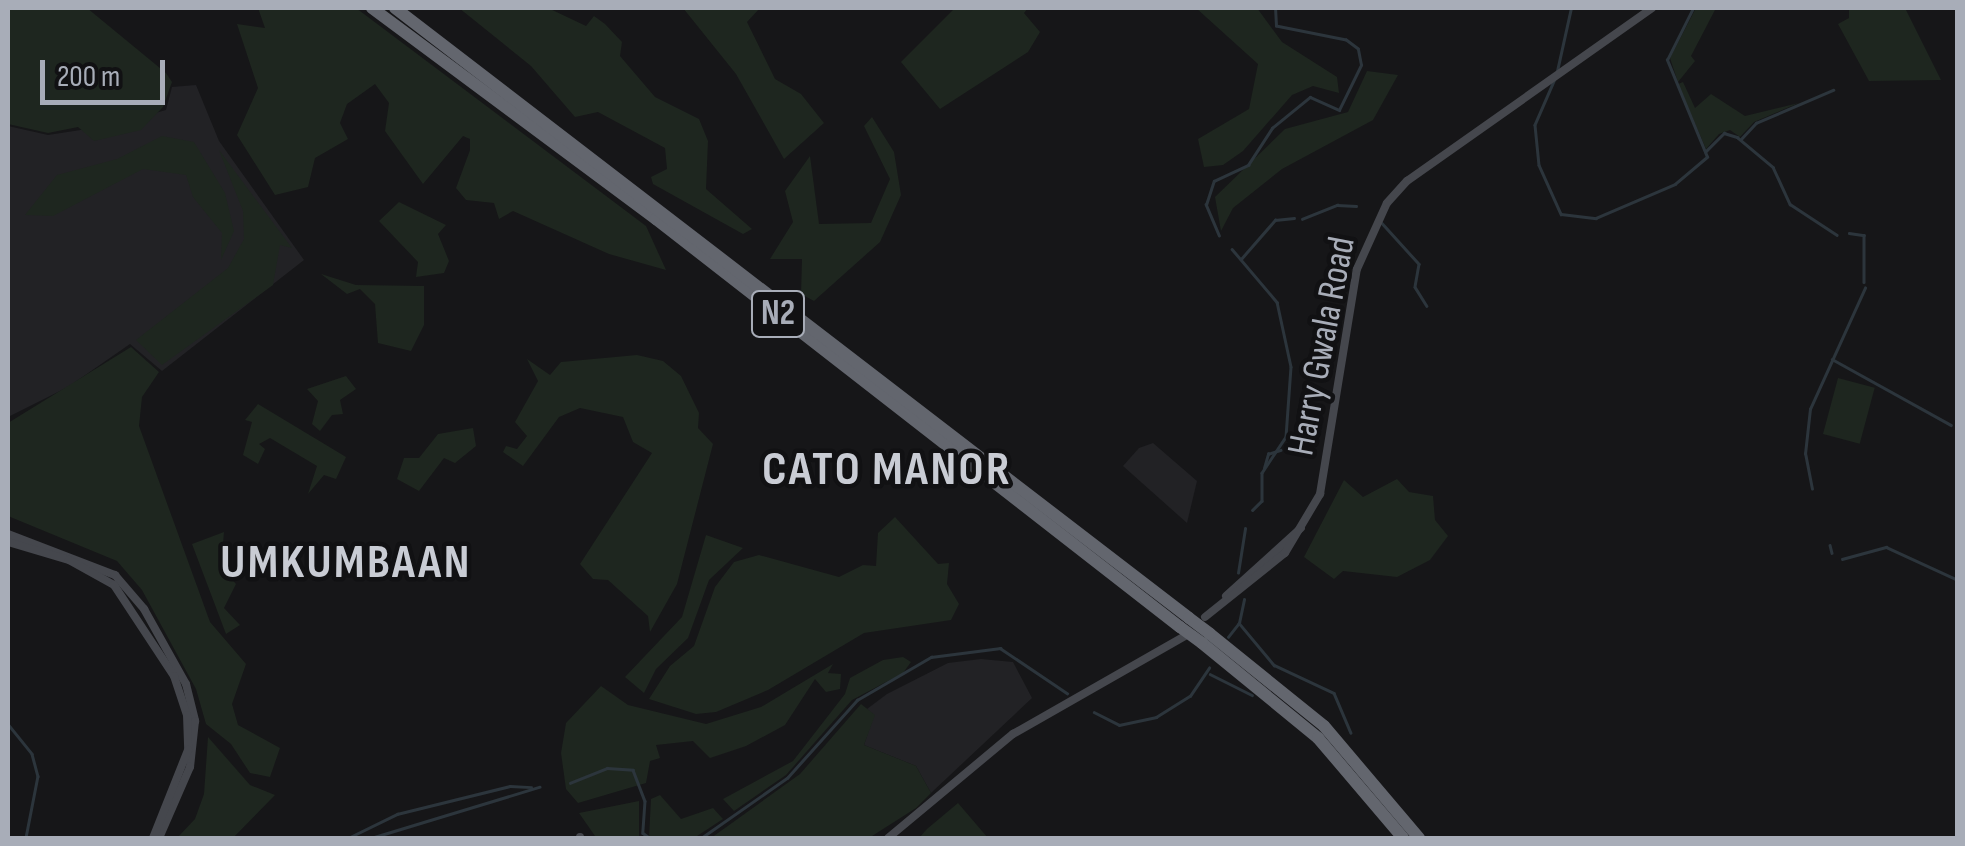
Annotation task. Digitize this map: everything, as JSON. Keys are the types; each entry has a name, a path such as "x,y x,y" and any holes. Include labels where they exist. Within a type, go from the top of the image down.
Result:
{"highway":[{"name":"N2","path":"372,8 1184,622"},
{"name":"N2","path":"395,8 1184,622 1324,726 1420,838"},
{"name":"N2","path":"1206,639 1318,738 1404,838"}],"main road":[{"name":"Harry Gwala Road","path":"1205,617 1298,538 1328,461 1368,233 1406,181 1652,8"},
{"name":"Harry Gwala Road","path":"888,838 1013,734 1169,650 1302,528"},
{"path":"8,534 115,575 144,609 186,684 195,721 192,754 156,838"},
{"path":"1291,558 1298,538"},
{"path":"8,542 69,560 114,585 174,676 187,715 188,750 156,838"}],"shaded area":[{"path":"8,8 87,8 166,73 172,82 163,107 141,130 94,141 78,127 48,133 8,124"},
{"path":"258,8 356,8 646,226 666,270 609,254 513,211 499,219 494,203 466,200 456,188 470,150 470,139 463,136 423,184 385,131 389,103 375,84 347,104 340,123 348,139 315,158 308,187 275,195 237,135 258,88 237,24 265,28"},
{"path":"459,8 548,8 586,26 594,16 605,24 622,42 620,56 655,97 699,119 708,141 706,189 752,229 743,234 653,184 651,177 667,169 665,148 598,112 575,117 531,66"},
{"path":"683,8 760,8 747,22 775,79 801,94 824,123 784,159 736,74"},
{"path":"955,8 1028,8 1024,13 1040,32 1028,52 940,109 901,62"},
{"path":"1196,8 1257,8 1282,42 1337,77 1339,93 1313,86 1292,95 1243,151 1223,165 1204,167 1198,139 1249,109 1258,64"},
{"path":"1696,8 1716,8 1691,56 1695,61 1678,82 1670,58"},
{"path":"1849,8 1905,8 1941,80 1869,81 1838,24 1849,18"},
{"path":"1367,71 1398,75 1373,120 1282,169 1233,208 1221,231 1215,197 1285,129 1348,112"},
{"path":"1683,82 1695,108 1711,94 1745,116 1799,103 1754,122 1740,137 1730,130 1719,134 1706,149 1678,84"},
{"path":"196,85 219,141 304,260 162,371 130,344 68,387 8,417 8,126 48,135 113,125 166,110 172,87"},
{"path":"872,117 894,152 901,195 880,242 814,301 801,294 802,259 770,259 793,222 785,191 810,156 819,224 871,223 890,179 864,126"},
{"path":"162,136 194,142 225,193 234,231 221,260 222,233 193,197 186,175 143,169 53,216 25,215 57,175 117,159"},
{"path":"219,150 292,248 280,245 273,285 162,365 136,340 228,268 244,239 243,211"},
{"path":"399,202 446,225 438,234 449,261 444,273 416,277 418,262 379,221"},
{"path":"321,274 356,285 424,286 424,325 411,351 378,343 375,304 360,289 347,294"},
{"path":"131,347 159,372 142,397 139,426 210,622 246,664 232,704 238,725 280,748 270,777 250,773 231,744 206,724 196,689 142,590 117,561 8,516 8,423"},
{"path":"637,355 663,361 681,376 699,413 698,428 713,444 677,584 650,632 648,616 608,580 593,579 580,564 652,453 633,442 623,417 580,408 559,417 523,466 503,452 506,446 517,449 527,436 515,422 538,381 527,359 550,375 561,362"},
{"path":"346,376 356,389 340,400 343,414 332,415 320,431 312,424 318,401 307,389"},
{"path":"1838,378 1875,388 1860,444 1823,434"},
{"path":"258,404 346,457 336,479 324,475 308,494 317,466 270,438 259,444 265,449 258,464 243,455 252,422 245,420"},
{"path":"473,428 476,446 455,463 444,458 419,491 397,479 404,458 419,458 438,434"},
{"path":"1153,443 1197,481 1187,523 1123,466 1139,448"},
{"path":"1397,479 1409,492 1433,496 1435,520 1448,536 1430,560 1397,577 1343,571 1334,579 1304,557 1344,480 1363,497"},
{"path":"895,517 938,564 949,563 947,584 959,604 951,620 864,633 768,690 716,712 696,714 649,699 670,666 694,646 715,587 734,562 759,555 839,577 863,565 876,566 878,533"},
{"path":"224,532 221,567 236,584 224,608 240,625 226,634 192,544"},
{"path":"706,535 743,548 709,580 688,638 656,669 644,693 625,677 682,617"},
{"path":"903,657 911,662 903,673 852,700 786,775 734,811 723,799 793,761 845,694 850,678 883,660"},
{"path":"981,659 1013,662 1032,698 931,793 916,766 864,745 874,715 867,709 887,694 948,663"},
{"path":"833,664 828,673 841,674 840,689 826,692 815,679 785,725 746,746 710,758 693,741 656,745 660,758 650,761 646,783 578,803 566,789 561,753 566,723 601,686 628,705 706,724 761,707"},
{"path":"861,704 875,715 864,745 916,766 931,793 916,808 869,838 711,838 800,774"},
{"path":"208,737 250,785 275,795 233,838 177,838 195,819 204,794"},
{"path":"660,795 681,819 713,808 723,819 694,838 649,837 651,799"},
{"path":"639,801 639,838 595,836 579,813"},
{"path":"958,803 988,838 919,838 927,829"}],"waterway":[{"path":"1219,236 1206,205 1214,181 1248,165 1272,128 1310,97 1339,110 1361,65 1358,49 1346,40 1276,26 1275,8"},
{"path":"1557,71 1571,8"},
{"path":"1555,79 1535,125 1539,165 1561,214 1596,218 1675,184 1707,157 1667,60 1693,8"},
{"path":"1741,139 1756,123 1833,90"},
{"path":"1705,152 1724,133 1737,137 1773,167 1790,204 1837,235"},
{"path":"1302,219 1337,205 1356,206"},
{"path":"1241,259 1275,220 1294,218"},
{"path":"1382,223 1419,264 1415,287 1427,306"},
{"path":"1849,233 1864,235 1864,282"},
{"path":"1232,249 1277,302 1291,367 1286,437 1262,473 1262,501 1253,510"},
{"path":"1812,489 1805,454 1810,409 1865,288"},
{"path":"1832,359 1951,425"},
{"path":"1264,468 1268,454 1280,450"},
{"path":"1238,573 1245,529"},
{"path":"1830,545 1832,553"},
{"path":"1842,559 1886,547 1958,580"},
{"path":"1228,637 1239,623 1244,600"},
{"path":"1239,623 1274,665 1334,693 1351,733"},
{"path":"701,838 787,778 857,700 931,657 1000,648 1067,693"},
{"path":"1094,712 1119,725 1156,717 1190,696 1209,668"},
{"path":"1210,674 1252,695"},
{"path":"8,724 32,754 38,776 26,838"},
{"path":"570,783 607,768 633,770 645,801 643,833 650,838"},
{"path":"348,838 397,814 510,786 531,787"},
{"path":"371,838 539,787"}],"district":[{"name":"CATO MANOR","path":"887,470"},
{"name":"UMKUMBAAN","path":"346,563"}]}
